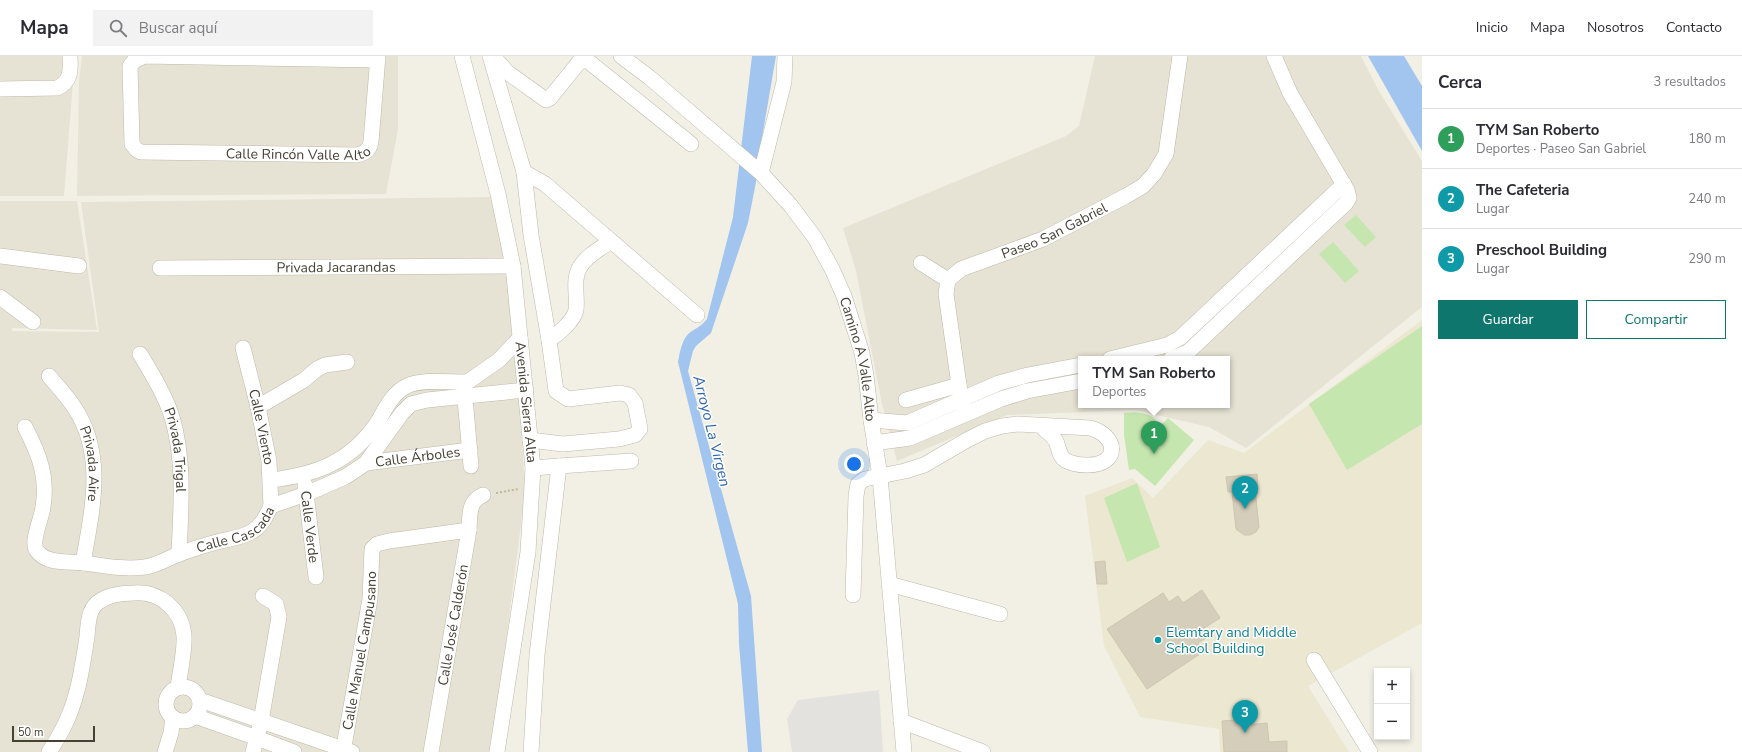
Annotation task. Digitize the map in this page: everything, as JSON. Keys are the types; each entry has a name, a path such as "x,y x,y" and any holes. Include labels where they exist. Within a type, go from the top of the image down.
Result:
{"street":[{"path":"0,88 57,88 62,86 69,77 70,56"},
{"name":"Calle Rincón Valle Alto","path":"362,58 144,56 134,61 130,66 130,133 134,148 141,152 356,155 364,153 369,149 371,142 378,58"},
{"name":"Avenida Sierra Alta","path":"462,56 496,187 513,266 526,390 532,468 528,552 497,752"},
{"path":"492,56 506,72 546,100 550,98 580,61 588,61 691,144"},
{"path":"492,56 524,172 531,235 556,391 568,399 625,393 629,395 635,403 640,429 635,435 619,439 563,444 530,440"},
{"name":"Camino A Valle Alto","path":"621,56 649,77 760,172 791,206 815,238 835,275 844,296 862,353 880,476 904,752"},
{"path":"760,172 784,82 785,56"},
{"name":"Paseo San Gabriel","path":"948,280 961,270 1044,238 1143,186 1154,174 1166,154 1180,56"},
{"path":"1178,356 1188,352 1346,203 1349,196 1344,184 1290,93 1274,56"},
{"path":"362,58 378,58"},
{"path":"524,172 545,184 697,315"},
{"path":"1122,356 1168,345 1180,338 1344,184"},
{"path":"549,340 561,332 576,312 576,283 580,267 593,254 611,241"},
{"path":"0,256 78,266"},
{"path":"922,263 948,280 946,294 962,399"},
{"name":"Privada Jacarandas","path":"160,268 513,266"},
{"path":"1254,268 1265,279"},
{"path":"0,297 33,322"},
{"name":"Calle Cascada","path":"25,427 37,451 43,473 45,494 42,513 36,533 35,548 41,556 52,560 65,562 122,568 146,567 161,563 179,554 214,542 243,536 252,532 260,526 271,506 306,494 345,477 366,463 402,413 411,404 464,389 475,378 488,370 505,355 520,338"},
{"path":"1180,338 1188,352"},
{"name":"Calle Viento","path":"243,348 258,407 269,460 271,506"},
{"name":"Privada Trigal","path":"140,354 156,382 172,416 178,446 181,477 179,554"},
{"path":"258,407 304,380 318,369 325,366 347,362"},
{"path":"871,420 907,423 962,399 999,383 1028,375 1074,366 1075,382 1027,391 962,399 906,400"},
{"name":"Privada Aire","path":"48,376 75,408 87,435 95,469 94,501 83,563"},
{"name":"Calle Cascada","path":"271,480 304,476 337,461 358,446 372,431 389,404 402,388 416,382 464,389 526,390"},
{"path":"464,389 471,466"},
{"path":"874,443 910,438 962,399"},
{"path":"389,404 402,413"},
{"path":"907,423 910,438"},
{"path":"853,595 856,496 858,484 865,479 905,471 924,465 986,431 1002,426 1018,424 1041,426"},
{"name":"Calle Árboles","path":"366,463 470,450"},
{"path":"532,468 632,461"},
{"path":"531,752 537,655 559,466"},
{"name":"Calle Verde","path":"304,476 316,577"},
{"name":"Calle José Calderón","path":"431,752 469,530 471,507 479,497"},
{"name":"Calle Manuel Campusano","path":"347,751 370,599 372,549 377,544 389,540 469,530"},
{"path":"889,584 1000,614"},
{"path":"49,752 70,713 82,667 90,613 96,604 107,597 122,593 140,592 156,596 170,605 180,620 184,636 178,687"},
{"path":"255,745 261,722 279,616 279,608 276,604 263,596"},
{"path":"1314,660 1370,752"},
{"path":"185,686 192,688 197,693 200,700 200,709 195,716 189,720 182,721 173,718 167,711 166,700 169,694 178,687 185,686"},
{"path":"200,700 347,751"},
{"path":"195,716 255,745 294,752"},
{"path":"165,752 171,733 173,718"},
{"path":"901,722 984,752"}],"path":[{"path":"479,497 532,487"}],"shaded area":[{"path":"0,56 75,56 64,196 0,196"},
{"path":"82,56 398,56 398,129 386,194 77,196 79,81"},
{"path":"1095,56 1361,56 1379,91 1422,161 1422,307 1246,448 1209,427 1135,410 1007,415 897,461 882,404 856,271 843,228 1066,136 1079,126"},
{"path":"495,197 516,335 525,492 492,752 0,752 0,201 77,201 97,330 12,328 12,331 99,332 81,202"},
{"path":"1422,320 1422,623 1308,686 1349,752 1220,752 1219,729 1140,717 1104,646 1085,496 1132,478 1153,498 1208,440 1244,453"},
{"path":"879,690 883,752 792,752 787,719 798,700"}],"green space":[{"path":"1356,215 1376,237 1365,247 1344,225"},
{"path":"1333,242 1359,271 1345,283 1319,254"},
{"path":"1422,326 1422,424 1347,470 1309,404"},
{"path":"1124,413 1149,415 1156,420 1153,424 1159,428 1168,418 1194,440 1155,486 1135,469 1129,470 1124,435"},
{"path":"1137,483 1160,547 1127,562 1104,498"}],"water":[{"path":"752,56 776,56 748,223 711,333 696,346 693,351 688,371 751,596 762,752 748,752 739,644 738,604 678,362 682,345 686,337 707,319 733,217"},
{"path":"1368,56 1404,56 1422,86 1422,151"}],"building":[{"path":"1257,474 1258,489 1255,489 1259,527 1256,532 1250,535 1244,535 1236,529 1232,492 1228,492 1226,477"},
{"path":"1105,561 1107,584 1097,584 1095,562"},
{"name":"Elemtary and Middle School Building","path":"1202,590 1220,618 1201,630 1206,638 1198,643 1203,652 1147,689 1107,629 1163,593 1169,602 1178,596 1183,603"},
{"path":"1246,719 1247,725 1267,723 1269,742 1287,741 1287,752 1224,752 1222,721"}],"place":[{"name":"TYM San Roberto","path":"1154,454"},
{"name":"The Cafeteria","path":"1245,509"},
{"name":"Elemtary and Middle School Building","path":"1158,640"},
{"name":"Preschool Building","path":"1245,733"}],"water label":[{"name":"Arroyo La Virgen","path":"712,431"}]}
